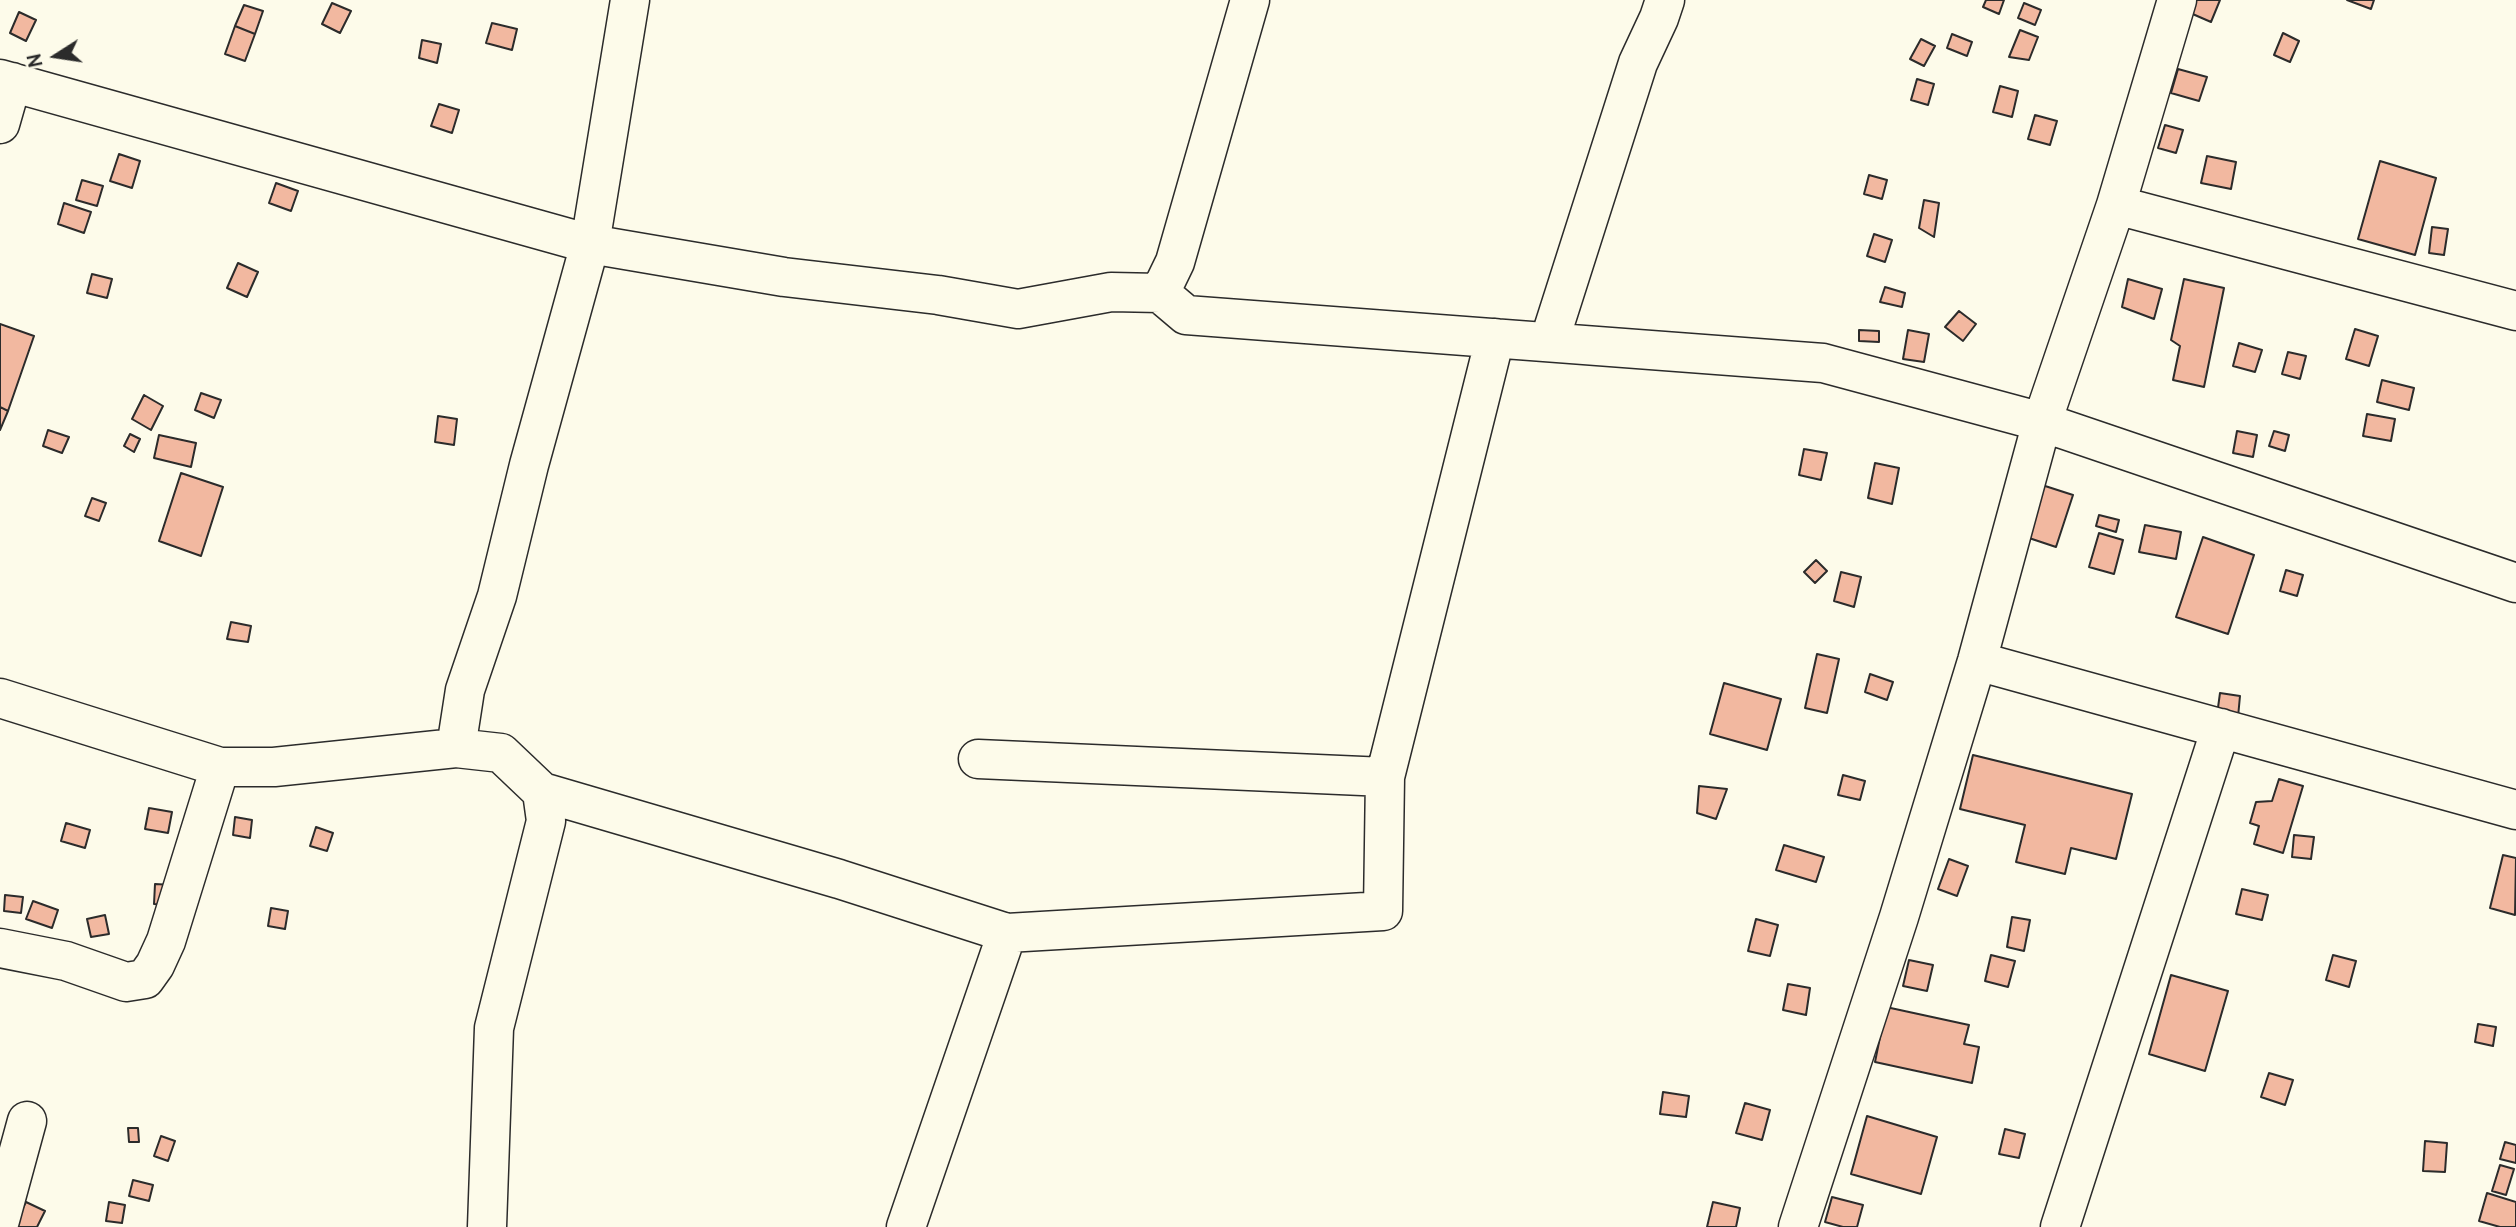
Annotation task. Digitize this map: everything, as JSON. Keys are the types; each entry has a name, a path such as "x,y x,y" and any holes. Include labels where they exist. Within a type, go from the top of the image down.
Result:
{"street":[{"path":"456,748 465,690 497,596 529,465 590,244 628,0"},
{"path":"1160,293 1175,262 1250,0"},
{"path":"1549,342 1638,63 1665,0"},
{"path":"1798,1227 1899,918 1977,661 2042,422 2116,205 2177,0"},
{"path":"0,124 6,80 590,244 783,277 938,295 1018,309 1111,292 1160,293 1186,315 1823,363 2042,422 2516,583"},
{"path":"2116,205 2516,311"},
{"path":"0,698 220,767 274,767 456,748 501,753 542,792 839,879 1007,933 1383,911 1385,777 1495,338"},
{"path":"1977,661 2516,810"},
{"path":"2060,1227 2221,728"},
{"path":"978,759 1385,777"},
{"path":"0,948 66,961 126,982 145,979 166,941 220,767"},
{"path":"488,1227 495,1028 546,821 542,792"},
{"path":"906,1227 1007,933"},
{"path":"0,1220 27,1121"}],"building":[{"path":"1986,0 2004,0 1999,14 1983,7"},
{"path":"2193,0 2220,0 2211,22 2188,12"},
{"path":"2347,0 2374,0 2371,9"},
{"path":"332,3 351,11 340,33 322,24"},
{"path":"2024,3 2041,10 2035,25 2018,18"},
{"path":"244,5 263,11 255,34 235,26"},
{"path":"19,12 36,20 26,41 10,33"},
{"path":"492,23 517,29 512,50 486,43"},
{"path":"235,26 255,34 245,61 225,54"},
{"path":"2020,30 2038,37 2029,60 2009,57"},
{"path":"2283,33 2299,41 2290,62 2274,55"},
{"path":"1952,34 1972,42 1967,56 1947,48"},
{"path":"1921,39 1935,46 1924,66 1910,59"},
{"path":"422,40 441,44 437,63 419,58"},
{"path":"2178,69 2207,77 2199,101 2171,93"},
{"path":"1917,79 1934,84 1928,105 1911,100"},
{"path":"2000,86 2018,91 2012,117 1993,112"},
{"path":"439,104 459,110 452,133 431,126"},
{"path":"2035,115 2057,121 2050,145 2028,139"},
{"path":"2165,125 2183,130 2176,153 2158,148"},
{"path":"119,154 140,161 132,188 110,181"},
{"path":"2207,156 2236,162 2231,189 2201,183"},
{"path":"2380,161 2436,178 2415,255 2358,239"},
{"path":"1869,175 1887,180 1882,199 1864,194"},
{"path":"82,180 103,186 97,206 76,200"},
{"path":"276,183 298,191 291,211 269,203"},
{"path":"1924,200 1939,203 1934,237 1919,228"},
{"path":"64,203 91,212 84,233 58,224"},
{"path":"2432,227 2448,229 2444,255 2429,253"},
{"path":"1874,234 1892,240 1885,262 1867,256"},
{"path":"238,263 258,272 247,297 227,288"},
{"path":"92,274 112,279 107,298 87,293"},
{"path":"2128,279 2162,289 2154,319 2122,307"},
{"path":"2184,279 2224,288 2204,387 2173,380 2180,346 2171,340"},
{"path":"1885,287 1905,293 1902,307 1880,302"},
{"path":"1959,311 1976,324 1963,341 1945,327"},
{"path":"0,324 34,336 8,411 0,407"},
{"path":"2355,329 2378,336 2369,366 2346,359"},
{"path":"1859,330 1879,331 1879,342 1859,341"},
{"path":"1908,330 1929,334 1924,362 1903,359"},
{"path":"2239,343 2262,350 2255,372 2233,366"},
{"path":"2288,352 2306,356 2300,379 2282,374"},
{"path":"2382,380 2414,388 2409,410 2377,402"},
{"path":"201,393 221,400 214,418 195,410"},
{"path":"144,395 163,406 151,430 132,419"},
{"path":"0,407 8,411 0,430"},
{"path":"2367,414 2395,419 2391,441 2363,436"},
{"path":"438,416 457,419 454,445 435,442"},
{"path":"48,430 69,437 62,453 43,446"},
{"path":"2237,431 2257,435 2253,457 2233,453"},
{"path":"2274,431 2289,435 2285,451 2269,446"},
{"path":"130,434 140,439 134,452 124,446"},
{"path":"159,435 196,443 191,467 154,458"},
{"path":"1804,449 1827,453 1821,480 1799,475"},
{"path":"1875,463 1899,468 1892,504 1868,498"},
{"path":"181,473 223,487 201,556 159,541"},
{"path":"2042,485 2073,495 2056,547 2026,537"},
{"path":"92,498 106,503 99,521 85,516"},
{"path":"2099,515 2119,520 2116,532 2096,526"},
{"path":"2145,525 2181,532 2176,559 2139,552"},
{"path":"2099,533 2123,540 2114,574 2089,567"},
{"path":"2203,537 2254,555 2228,634 2176,617"},
{"path":"1816,560 1827,571 1815,583 1804,572"},
{"path":"2286,570 2303,575 2297,596 2280,591"},
{"path":"1841,572 1861,577 1854,607 1834,601"},
{"path":"231,622 251,626 248,642 227,639"},
{"path":"1817,654 1839,659 1827,713 1805,708"},
{"path":"1870,674 1893,682 1887,700 1865,692"},
{"path":"1724,683 1781,699 1767,750 1710,734"},
{"path":"2220,693 2240,696 2238,717 2217,715"},
{"path":"1973,755 2132,794 2116,859 2071,848 2065,874 2016,862 2025,825 1960,809"},
{"path":"1843,775 1865,781 1860,800 1838,795"},
{"path":"2279,779 2303,786 2283,853 2254,844 2259,826 2250,823 2256,802 2272,801"},
{"path":"1699,786 1727,789 1716,819 1697,813"},
{"path":"149,808 172,812 168,833 145,829"},
{"path":"235,817 252,820 250,838 233,835"},
{"path":"66,823 90,830 85,848 61,841"},
{"path":"316,827 333,833 327,851 310,846"},
{"path":"2294,835 2314,837 2311,859 2292,857"},
{"path":"1784,845 1824,857 1816,882 1776,870"},
{"path":"2503,855 2516,858 2515,915 2490,908"},
{"path":"1949,859 1968,866 1957,896 1938,889"},
{"path":"155,884 172,885 171,905 154,904"},
{"path":"2242,889 2268,895 2262,920 2236,914"},
{"path":"5,895 23,897 21,913 4,911"},
{"path":"33,901 58,910 52,928 26,919"},
{"path":"271,908 288,911 285,929 268,926"},
{"path":"105,915 109,934 91,937 87,919"},
{"path":"2012,917 2030,920 2024,951 2007,947"},
{"path":"1756,919 1778,925 1770,956 1748,951"},
{"path":"1991,955 2015,961 2008,987 1985,981"},
{"path":"2333,955 2356,961 2349,987 2326,980"},
{"path":"1909,960 1933,965 1927,991 1903,986"},
{"path":"2171,975 2228,991 2205,1071 2149,1054"},
{"path":"1788,984 1810,988 1806,1015 1783,1010"},
{"path":"1886,1007 1969,1025 1964,1044 1979,1047 1972,1083 1875,1062"},
{"path":"2478,1024 2496,1027 2493,1046 2475,1042"},
{"path":"2269,1073 2293,1080 2285,1105 2261,1097"},
{"path":"1663,1092 1689,1096 1686,1117 1660,1114"},
{"path":"1745,1103 1770,1110 1762,1140 1736,1133"},
{"path":"1867,1116 1937,1137 1921,1194 1851,1174"},
{"path":"128,1128 138,1128 139,1142 129,1142"},
{"path":"2005,1129 2025,1134 2019,1158 1999,1154"},
{"path":"161,1136 175,1141 168,1161 154,1156"},
{"path":"2425,1141 2447,1143 2445,1172 2423,1171"},
{"path":"2505,1142 2516,1145 2516,1163 2500,1159"},
{"path":"2500,1165 2514,1169 2506,1195 2492,1191"},
{"path":"133,1180 153,1185 149,1201 129,1196"},
{"path":"2487,1193 2516,1202 2516,1227 2500,1227 2479,1221"},
{"path":"1832,1197 1863,1205 1857,1227 1843,1227 1825,1222"},
{"path":"26,1202 45,1211 37,1227 13,1227"},
{"path":"109,1202 125,1205 122,1223 106,1221"},
{"path":"1713,1202 1740,1208 1736,1227 1707,1227"}]}
